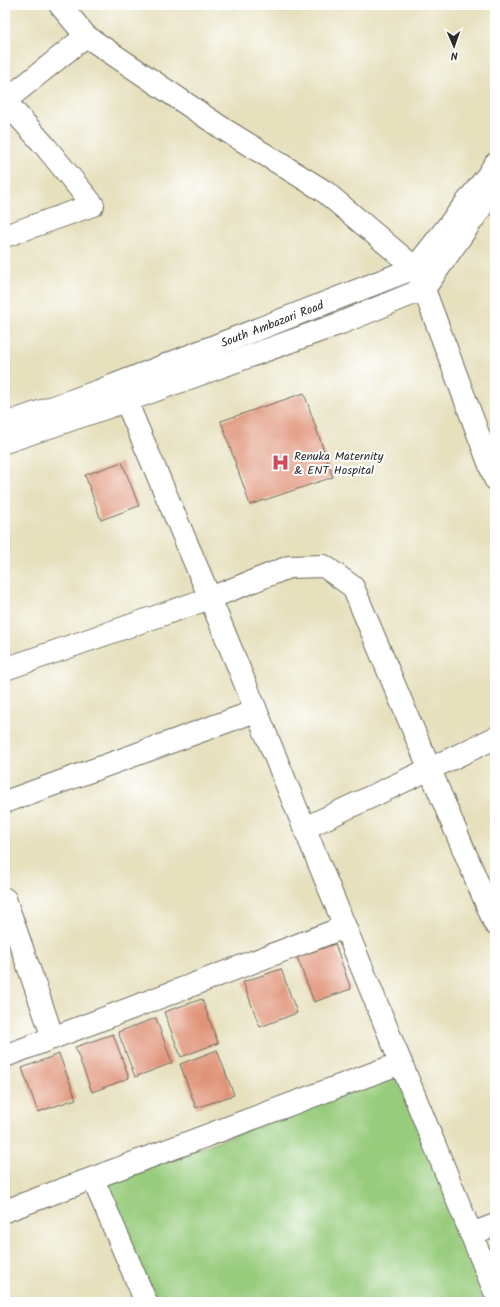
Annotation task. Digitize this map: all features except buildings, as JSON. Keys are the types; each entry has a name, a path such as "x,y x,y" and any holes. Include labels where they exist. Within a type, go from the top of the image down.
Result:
{"street":[{"path":"60,5 86,36 222,128 324,191 415,268 495,479"},
{"path":"5,236 93,206 45,146 5,101 86,36"},
{"path":"415,268 495,164"},
{"path":"424,289 495,188"},
{"name":"South Ambazari Road","path":"5,424 107,388 415,268"},
{"name":"South Ambazari Road","path":"5,442 126,401 341,323 424,289"},
{"path":"126,401 210,598 495,1292"},
{"path":"5,669 210,598 289,568 324,566 352,587 495,924"},
{"path":"5,801 256,711"},
{"path":"305,828 495,738"},
{"path":"5,899 53,1038"},
{"path":"5,1056 345,927"},
{"path":"5,1211 401,1063"},
{"path":"93,1179 146,1302"},
{"path":"471,1234 495,1225"}],"green space":[{"path":"397,1075 492,1302 153,1302 102,1184"}],"place":[{"name":"Renuka Maternity & ENT Hospital","path":"281,463"}]}
